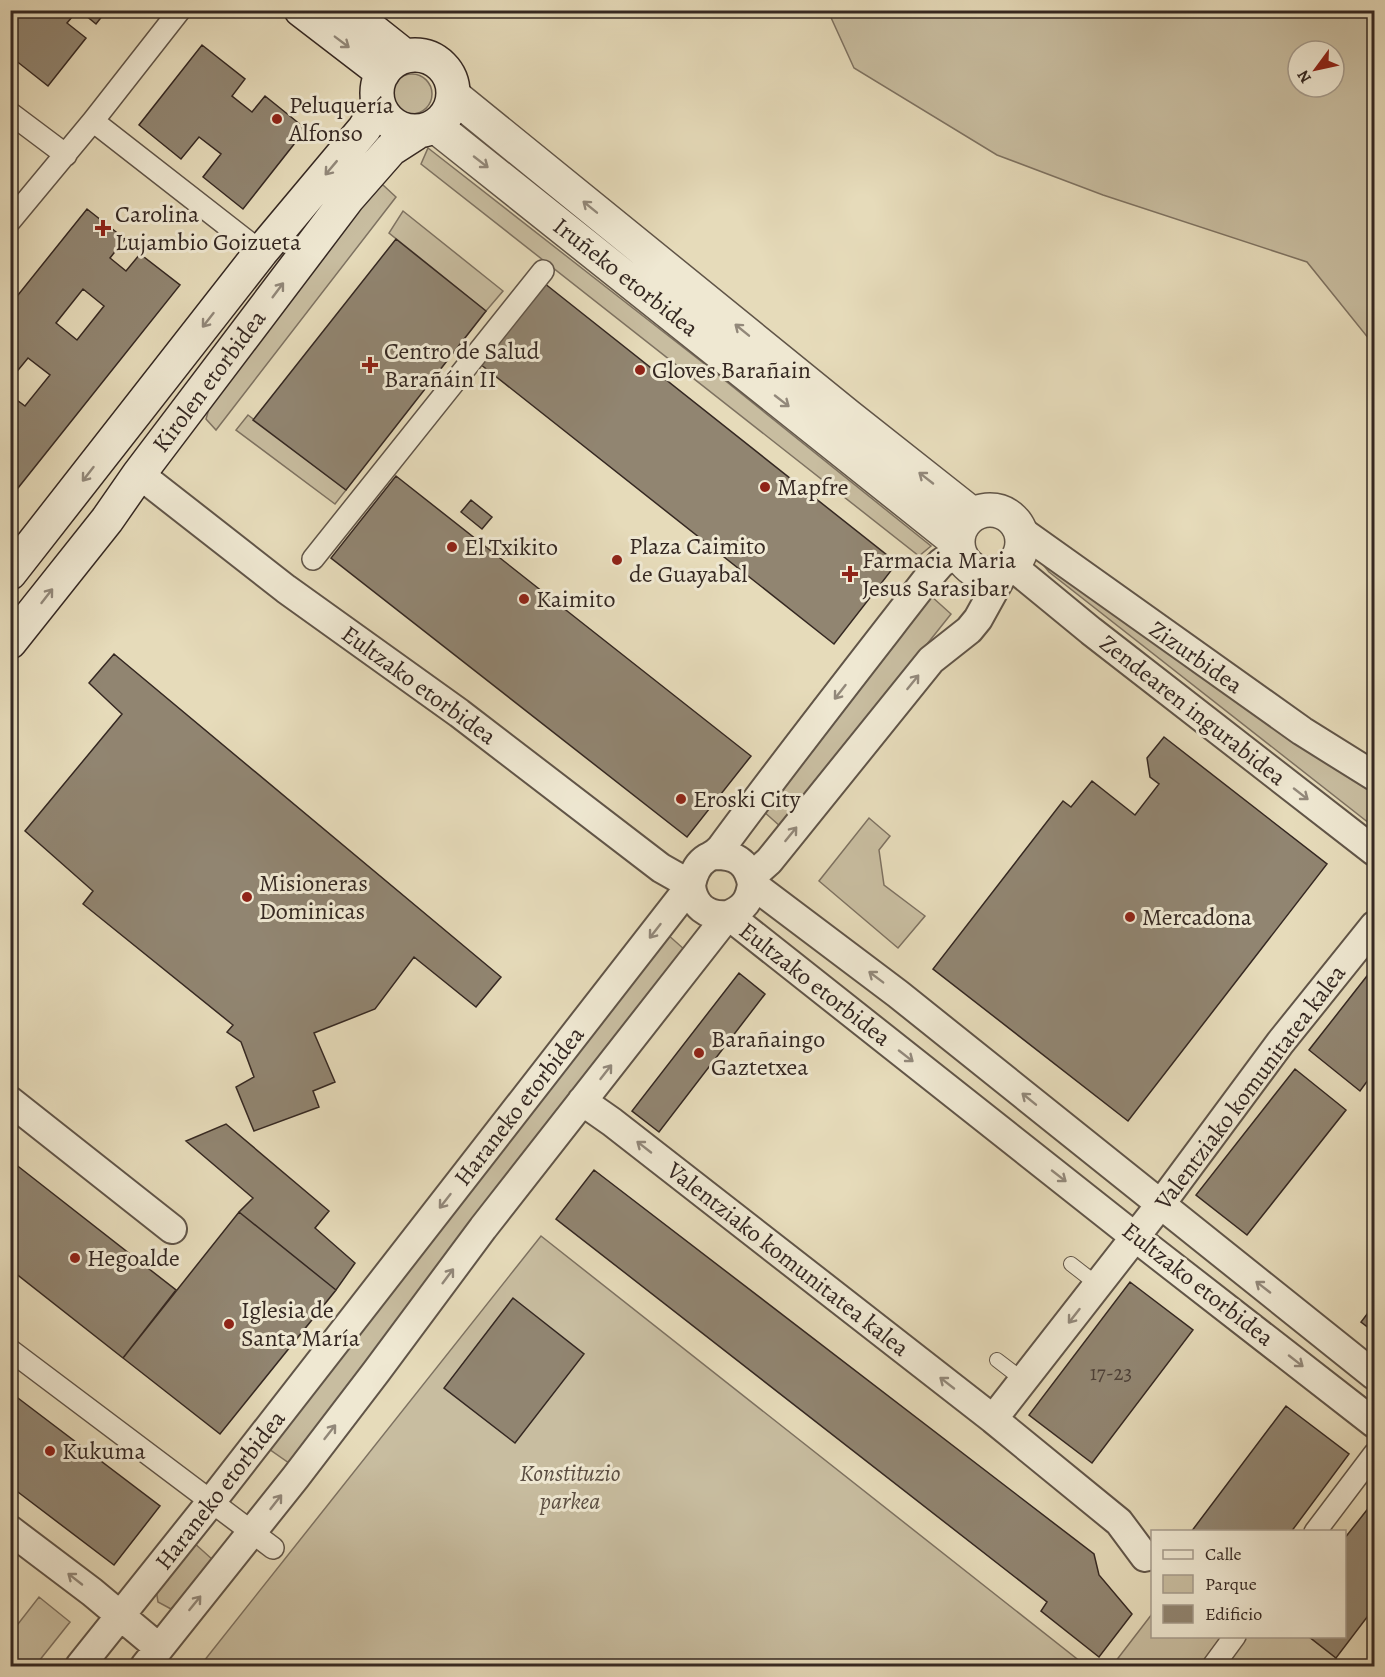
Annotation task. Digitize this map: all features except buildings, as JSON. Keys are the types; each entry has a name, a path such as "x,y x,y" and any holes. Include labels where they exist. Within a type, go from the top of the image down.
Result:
{"main road":[{"path":"301,10 394,64"},
{"path":"347,10 394,64"},
{"path":"417,55 430,57 448,73 453,84 454,96 451,108 444,118 427,128 406,130 385,117 379,105 378,83 394,64 417,55"},
{"name":"Iruñeko etorbidea","path":"454,96 839,409 963,536"},
{"name":"Kirolen etorbidea","path":"10,573 261,252 364,129 379,105"},
{"name":"Iruñeko etorbidea","path":"427,128 963,536"},
{"name":"Kirolen etorbidea","path":"10,642 107,520 139,474 348,198 391,149 427,128"},
{"path":"992,509 1003,512 1012,518 1020,531 1022,547 1019,557 1008,569 993,574 982,574 964,562 963,536 982,510 992,509"}],"street":[{"path":"10,221 66,155 180,10"},
{"path":"10,113 66,155"},
{"path":"93,121 261,252"},
{"path":"312,559 543,271"},
{"name":"Eultzako etorbidea","path":"139,474 286,589 459,713 662,868 691,885 692,894 702,909 710,914 728,915 1374,1423"},
{"name":"Zizurbidea","path":"1020,531 1292,724 1374,776"},
{"name":"Haraneko etorbidea","path":"80,1666 212,1502 691,885 698,865 716,855 927,579 963,536"},
{"name":"Haraneko etorbidea","path":"152,1657 262,1540 370,1381 483,1228 728,915 741,909 746,903 751,894 752,880 931,660 969,630 978,619 1008,569"},
{"name":"Zendearen ingurabidea","path":"1008,569 1374,851"},
{"name":"Eultzako etorbidea","path":"716,855 736,858 744,864 752,880 1374,1375"},
{"name":"Valentziako komunitatea kalea","path":"993,1419 1160,1205 1281,1043 1374,926"},
{"path":"10,1101 172,1229"},
{"name":"Valentziako komunitatea kalea","path":"582,1101 993,1419 1119,1522 1145,1557"},
{"path":"10,1350 262,1540"},
{"path":"1317,1530 1374,1454"},
{"path":"10,1530 92,1592 120,1617 152,1657"},
{"path":"1213,1666 1234,1638"}],"lane":[{"path":"1071,1264 1098,1285"},
{"path":"997,1360 1023,1380"}],"green space":[{"path":"828,11 1374,11 1374,342 1369,339 1307,262 1103,195 997,155 854,68"},
{"path":"412,74 426,80 432,94 426,108 412,114 398,108 392,94 398,80"},
{"path":"428,148 702,362 931,546 919,556 421,164"},
{"path":"383,185 396,197 216,430 206,419 210,405 373,189"},
{"path":"403,211 503,291 486,311 389,233"},
{"path":"248,415 346,490 335,504 236,430"},
{"path":"1036,556 1374,786 1374,827 1049,572"},
{"path":"931,596 951,614 781,827 762,810"},
{"path":"869,818 890,836 879,850 884,885 925,916 898,948 819,881"},
{"path":"667,934 685,950 289,1463 269,1449"},
{"name":"Konstituzio parkea","path":"541,1236 1086,1666 200,1666"},
{"path":"193,1542 213,1560 171,1609 158,1602 156,1589"},
{"path":"39,1597 70,1622 35,1666 11,1666 11,1633"},
{"path":"1151,1615 1151,1638 1310,1638 1336,1658 1329,1666 1112,1666"}],"place":[{"name":"Peluquería Alfonso","path":"277,119"},
{"name":"Carolina Lujambio Goizueta","path":"103,228"},
{"name":"Centro de Salud Barañáin II","path":"370,365"},
{"name":"Gloves Barañain","path":"640,370"},
{"name":"Mapfre","path":"765,487"},
{"name":"El Txikito","path":"452,547"},
{"name":"Plaza Caimito de Guayabal","path":"617,560"},
{"name":"Farmacia Maria Jesus Sarasibar","path":"850,574"},
{"name":"Kaimito","path":"524,599"},
{"name":"Eroski City","path":"681,799"},
{"name":"Misioneras Dominicas","path":"247,897"},
{"name":"Mercadona","path":"1130,917"},
{"name":"Barañaingo Gaztetxea","path":"699,1053"},
{"name":"Hegoalde","path":"75,1258"},
{"name":"Iglesia de Santa María","path":"229,1324"},
{"name":"Kukuma","path":"50,1451"}]}
